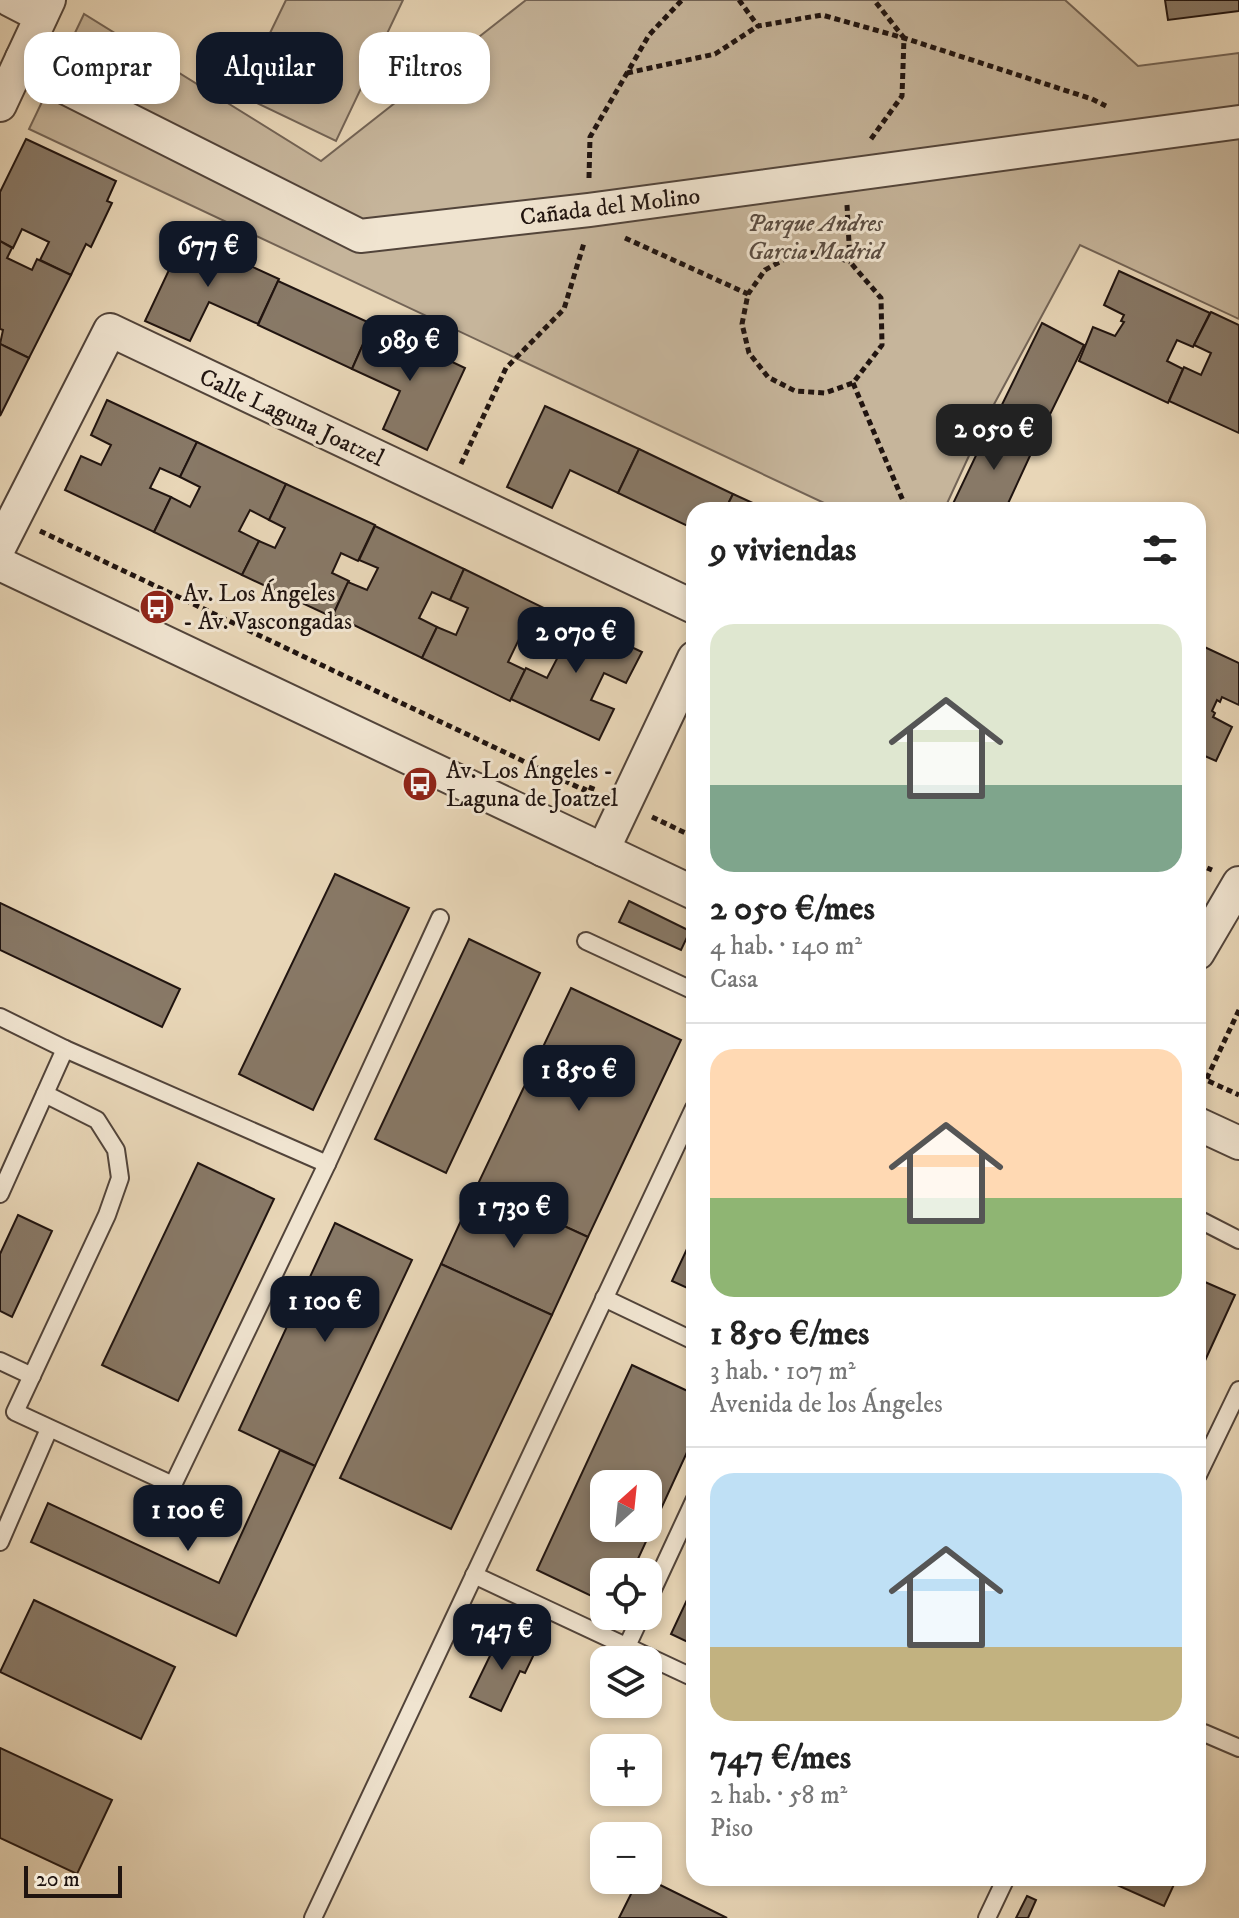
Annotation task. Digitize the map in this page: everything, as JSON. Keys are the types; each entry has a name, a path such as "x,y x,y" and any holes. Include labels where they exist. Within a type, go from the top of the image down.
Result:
{"street":[{"path":"0,105 45,8 10,0"},
{"name":"Cañada del Molino","path":"22,58 52,81 360,236 589,210 1239,122"},
{"name":"Calle Laguna Joatzel","path":"7,532 110,330 686,603"},
{"path":"0,564 686,889"},
{"path":"603,850 686,675"},
{"path":"1206,941 1235,898"},
{"path":"1206,1128 1239,1143"}],"lane":[{"path":"45,1094 97,1120 116,1150 120,1178 107,1215 15,1412 173,1485 327,1164 440,918"},
{"path":"586,941 686,987"},
{"path":"0,1017 65,1049 327,1164"},
{"path":"0,1194 65,1049"},
{"path":"313,1918 686,1125"},
{"path":"1206,1223 1239,1240"},
{"path":"604,1298 686,1337"},
{"path":"0,1361 32,1376"},
{"path":"1206,1458 1239,1390"},
{"path":"0,1542 49,1429"},
{"path":"662,1570 686,1518"},
{"path":"474,1575 627,1646 634,1630"},
{"path":"662,1663 686,1674"},
{"path":"1206,1734 1239,1748"},
{"path":"987,1918 1002,1886"}],"path":[{"path":"739,0 758,26"},
{"path":"850,262 846,175 902,96 904,38 874,0"},
{"path":"627,73 715,54 758,26 822,15 1092,99 1156,133"},
{"path":"619,235 748,294"},
{"path":"822,252 850,262 881,298 882,345 853,383 825,393 795,391 768,377 749,353 742,324 748,294 765,270 792,255 822,252"},
{"path":"853,383 904,502"},
{"path":"7,532 584,790 586,786 686,833"},
{"path":"1239,1010 1206,1080 1239,1095"}],"green space":[{"path":"286,0 403,0 388,32 359,32 359,93 336,141 259,104 343,104 343,32 271,32"},
{"name":"Parque Andres Garcia Madrid","path":"526,0 1065,0 1138,66 1239,53 1239,319 1080,245 985,421 948,502 822,502 29,129 41,104 180,104 180,74 196,83 196,104 229,104 321,161 394,104 490,104 490,32 485,32"},
{"name":"Parque Andres Garcia Madrid","path":"84,14 113,32 75,32"}],"building":[{"path":"1165,0 1239,0 1239,11 1168,20"},
{"path":"26,139 116,181 107,201 112,203 91,247 86,244 71,275 40,260 49,242 22,229 13,248 0,241 0,192"},
{"path":"185,236 279,279 258,324 209,302 190,341 145,321"},
{"path":"0,241 12,248 7,258 32,270 37,259 71,275 29,358 0,344 3,330 0,329"},
{"path":"1119,271 1210,313 1193,347 1177,340 1167,361 1183,369 1168,403 1079,361 1093,327 1115,336 1124,322 1121,321 1124,315 1104,305"},
{"path":"278,281 372,324 352,369 258,325"},
{"path":"1211,312 1239,325 1239,433 1169,401 1184,367 1201,375 1211,353 1194,345"},
{"path":"1042,323 1084,345 1035,445 992,425"},
{"path":"372,324 465,368 427,450 383,429 400,391 352,369"},
{"path":"0,344 29,358 0,416"},
{"path":"107,400 197,442 180,477 160,468 150,488 171,497 154,532 65,490 81,456 101,465 111,445 91,435"},
{"path":"545,406 639,449 618,493 570,470 552,508 507,487"},
{"path":"991,424 1035,445 1009,502 954,502"},
{"path":"197,442 286,484 269,520 250,510 239,531 259,541 242,575 154,532 171,497 190,507 200,487 180,477"},
{"path":"639,449 733,494 729,502 686,502 686,525 618,493"},
{"path":"286,484 375,525 358,561 341,553 332,573 349,581 332,617 242,575 259,541 275,548 285,528 269,520"},
{"path":"733,494 750,502 729,502"},
{"path":"375,526 464,569 450,600 432,592 419,618 437,627 422,658 333,615 348,582 367,590 378,568 359,560"},
{"path":"464,569 552,612 537,643 521,635 508,662 525,670 510,701 422,658 437,627 456,635 468,608 450,600"},
{"path":"553,610 642,652 626,683 604,673 591,700 614,709 599,740 511,699 526,668 547,678 561,651 538,641"},
{"path":"1206,648 1239,663 1239,705 1222,697 1212,711 1215,713 1213,717 1232,727 1216,761 1206,757"},
{"path":"335,874 409,908 313,1110 239,1074"},
{"path":"629,901 686,929 686,939 681,950 619,922"},
{"path":"0,903 180,989 162,1027 0,950"},
{"path":"469,939 540,973 446,1173 375,1139"},
{"path":"571,988 681,1040 588,1237 477,1186"},
{"path":"198,1163 274,1199 178,1401 102,1365"},
{"path":"477,1186 588,1237 552,1315 441,1264"},
{"path":"18,1215 52,1231 12,1317 0,1311 0,1254"},
{"path":"335,1223 412,1260 315,1466 239,1430"},
{"path":"686,1251 686,1287 672,1281"},
{"path":"441,1264 552,1315 451,1529 340,1478"},
{"path":"1206,1282 1235,1295 1206,1358"},
{"path":"632,1365 686,1390 686,1454 662,1507 662,1470 590,1470 590,1542 646,1542 638,1558 590,1558 590,1595 537,1570"},
{"path":"280,1450 315,1466 236,1636 31,1542 48,1503 219,1583"},
{"path":"34,1600 175,1667 141,1739 0,1672"},
{"path":"686,1602 686,1641 671,1634"},
{"path":"501,1633 536,1650 525,1673 520,1671 501,1711 470,1697"},
{"path":"0,1748 112,1800 77,1874 0,1838"},
{"path":"662,1886 727,1918 619,1918 631,1894 662,1894"},
{"path":"1119,1886 1173,1886 1164,1906"},
{"path":"1027,1896 1036,1900 1028,1918 1016,1918"}],"place":[{"name":"Av. Los Ángeles - Av. Vascongadas","path":"157,607"},
{"name":"Av. Los Ángeles - Laguna de Joatzel","path":"420,784"}]}
